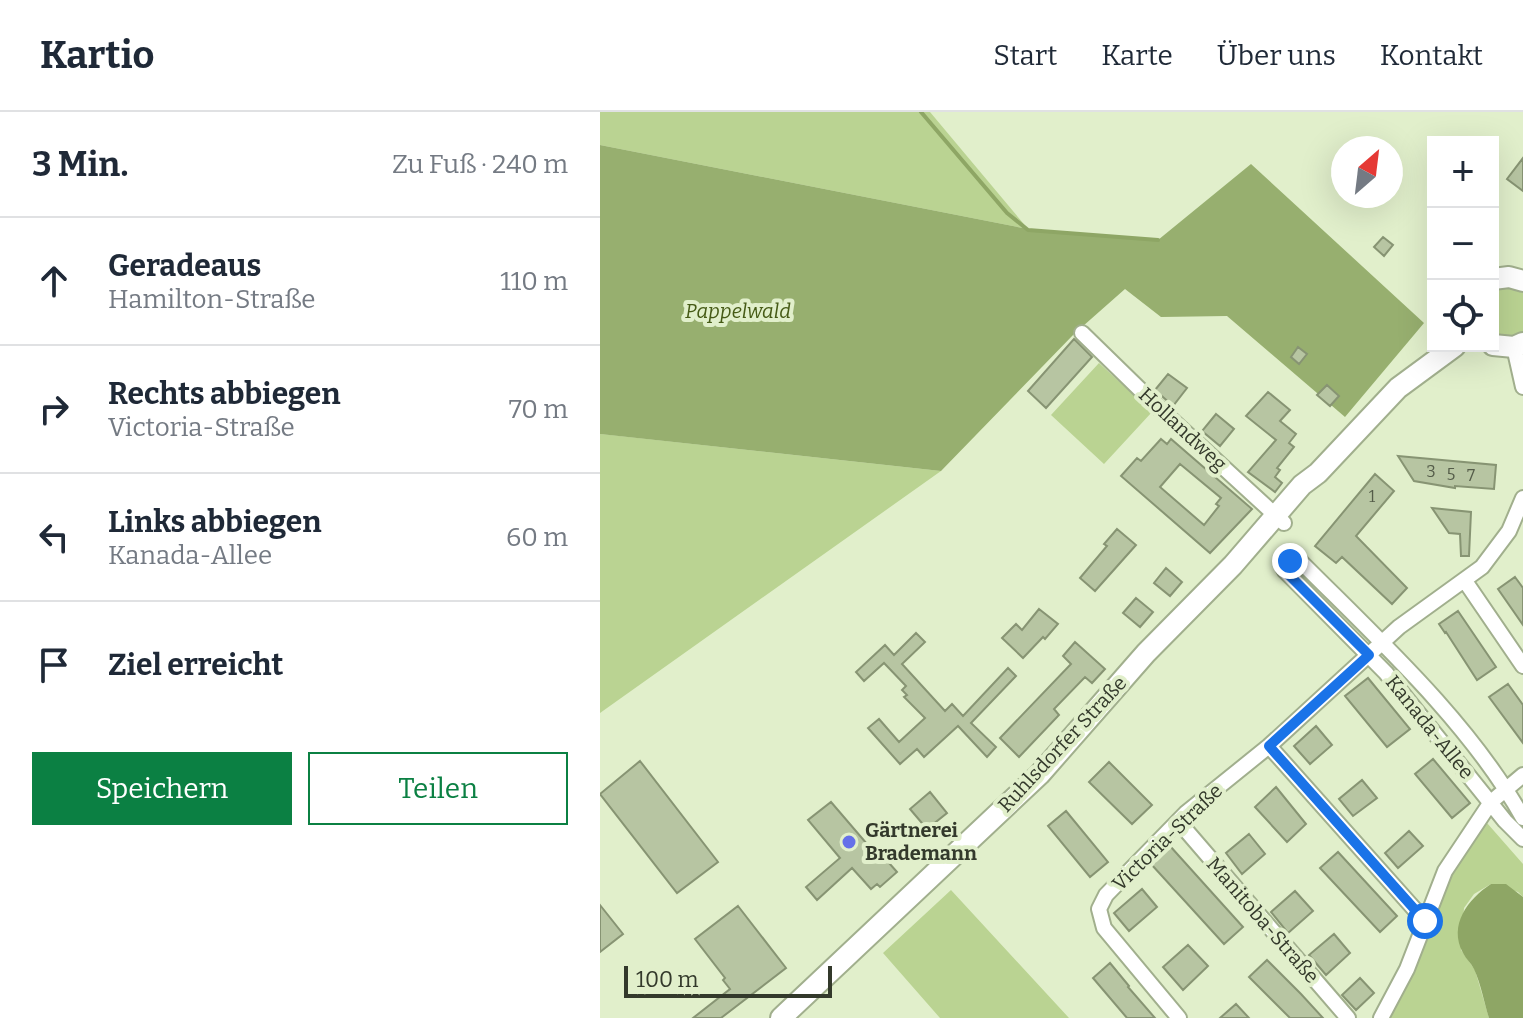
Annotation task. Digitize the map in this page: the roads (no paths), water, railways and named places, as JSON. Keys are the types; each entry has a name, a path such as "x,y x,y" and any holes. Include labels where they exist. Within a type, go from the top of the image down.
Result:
{"main road":[{"path":"1499,278 1521,273"},
{"name":"Ruhlsdorfer Straße","path":"781,1018 1040,774 1146,653 1280,519 1302,485 1318,473 1398,388 1447,352"}],"street":[{"name":"Hollandweg","path":"1082,333 1280,519"},
{"path":"1518,345 1523,387"},
{"name":"Victoria-Straße","path":"1179,1018 1104,928 1099,909 1106,895 1178,821 1269,746 1399,627 1465,581 1496,551 1509,531 1523,498"},
{"name":"Kanada-Allee","path":"1523,818 1507,789 1384,643 1301,562 1290,561 1285,571 1369,655 1523,839"},
{"path":"1465,581 1523,666"},
{"path":"1269,746 1425,921"},
{"path":"1381,1018 1407,969 1445,871 1491,802 1523,775"},
{"name":"Manitoba-Straße","path":"1178,821 1348,1018"}],"waterway":[{"path":"921,112 1007,213 1028,230 1158,240"}],"place":[{"name":"Gärtnerei Brademann","path":"849,842"}],"park label":[{"name":"Pappelwald","path":"738,311"}]}
